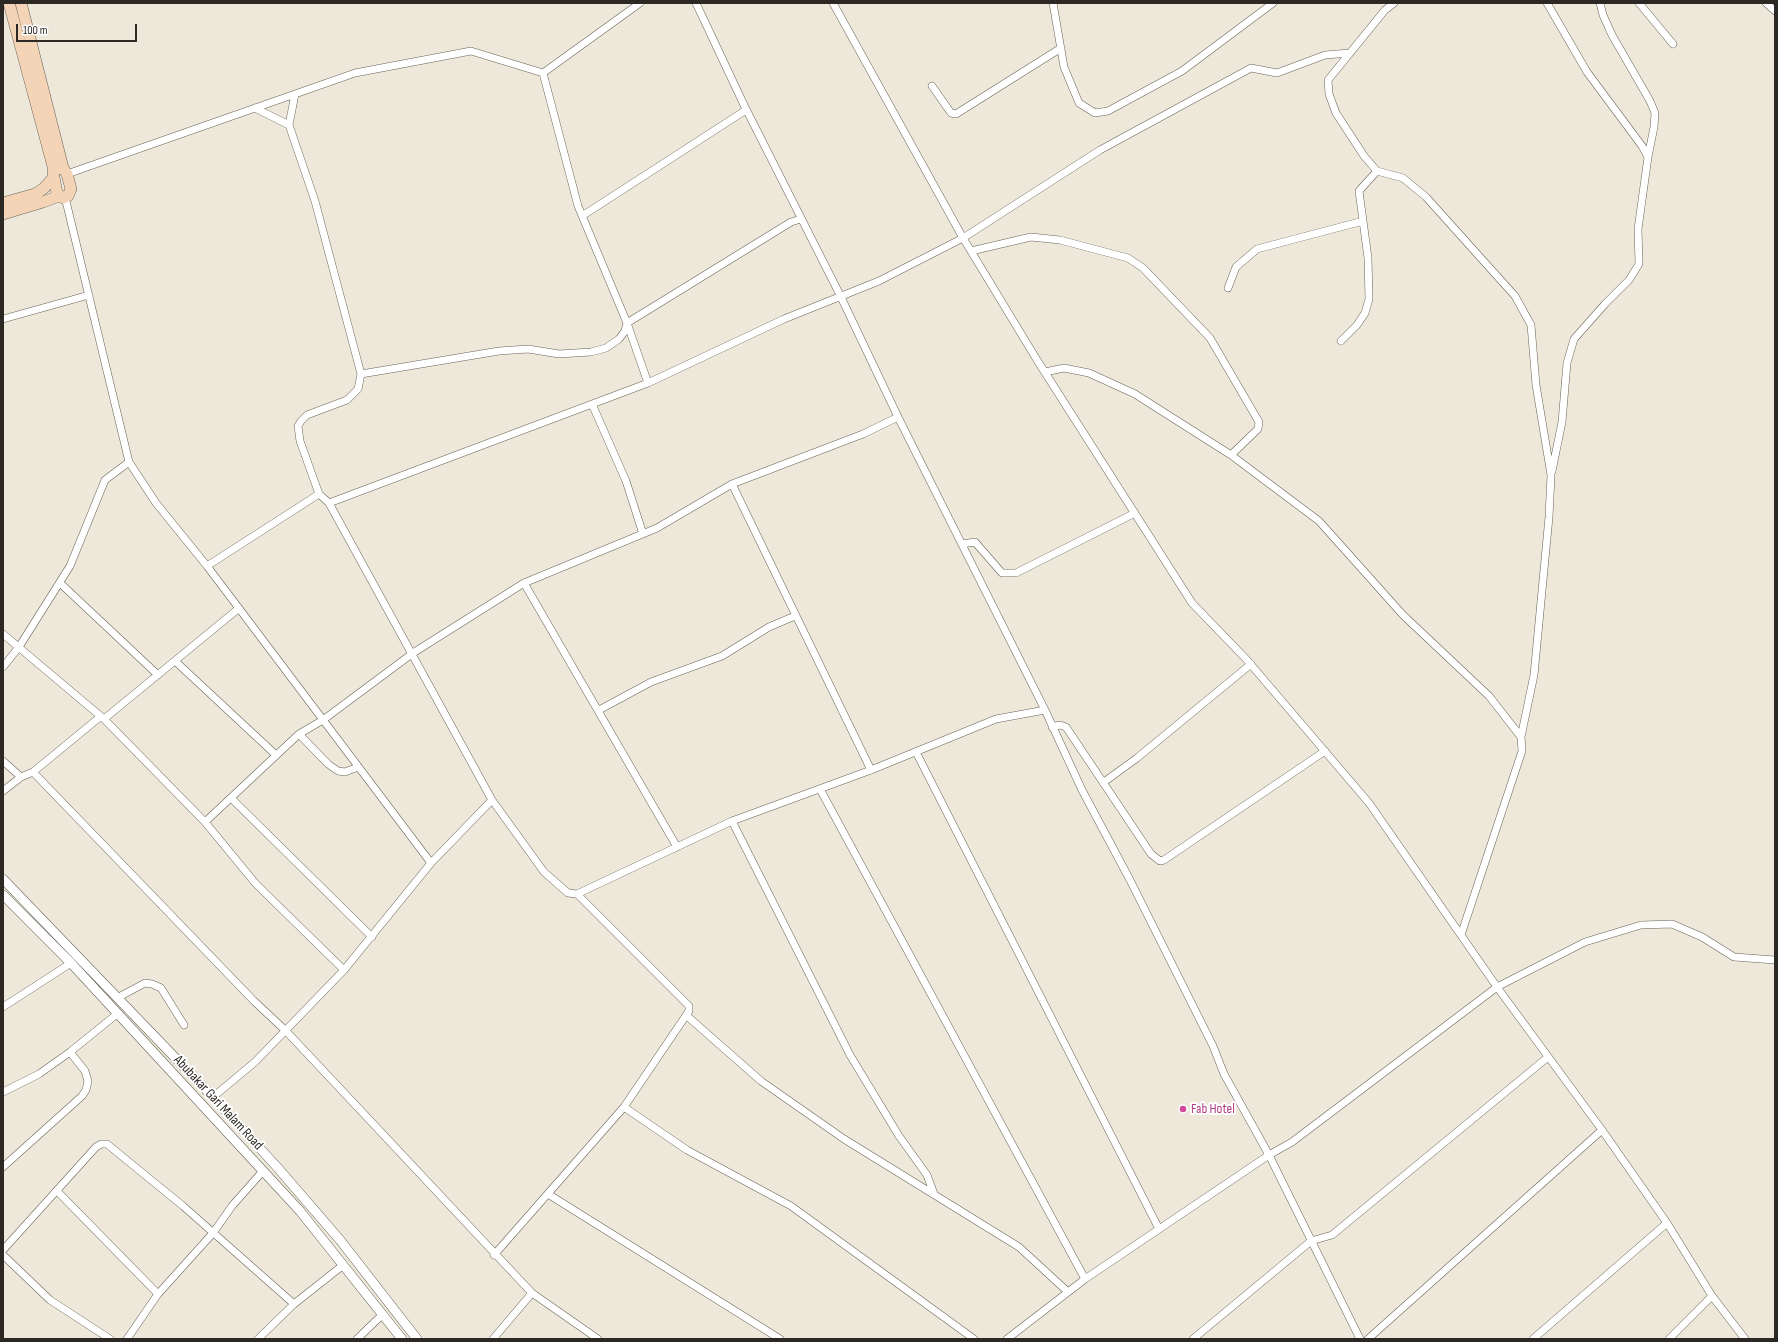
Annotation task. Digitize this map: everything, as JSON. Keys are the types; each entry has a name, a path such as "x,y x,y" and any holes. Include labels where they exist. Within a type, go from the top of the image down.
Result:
{"main road":[{"path":"9,3 60,172"},
{"path":"3,214 62,196 60,172 22,3"},
{"path":"3,203 35,194 43,189 60,172"}],"street":[{"path":"543,74 640,3"},
{"path":"696,3 746,110 840,295 898,417 1044,710 1082,790 1130,880 1213,1046 1224,1074 1269,1155 1360,1339"},
{"path":"833,3 963,238 1045,372 1192,604 1250,664 1369,803 1497,987 1602,1130 1667,1224 1712,1296 1745,1339"},
{"path":"1053,3 1064,67 1079,102 1088,110 1095,113 1108,111 1182,71 1273,3"},
{"path":"1394,3 1385,10 1328,80 1329,94 1336,113 1364,156 1377,170 1403,178 1426,197 1515,296 1531,325 1536,385 1551,475"},
{"path":"1547,3 1587,72 1642,146 1648,157"},
{"path":"1461,935 1522,751 1521,737 1534,675 1549,517 1551,475 1562,422 1567,362 1574,339 1604,304 1629,280 1639,264 1638,229 1655,113 1650,101 1612,35 1603,15 1600,3"},
{"path":"1639,3 1673,44"},
{"path":"1766,3 1775,11"},
{"path":"932,86 951,113 956,114 1061,48"},
{"path":"60,172 255,108 355,72 471,51 543,74"},
{"path":"329,503 648,383 784,319 840,295 879,281 963,238 1100,150 1251,68 1277,73 1325,55 1350,53"},
{"path":"543,74 582,216 628,323 648,383"},
{"path":"295,94 289,125 315,201 361,374 358,389 347,400 307,415 298,426 300,441 319,494 329,503 413,653 492,800 544,872 568,893 577,894 732,821 871,770 996,719 1044,710"},
{"path":"255,108 289,125"},
{"path":"582,216 746,110"},
{"path":"1341,341 1357,325 1365,313 1370,299 1368,258 1359,191 1377,170"},
{"path":"62,196 89,295 129,462 156,503 207,566 431,864"},
{"path":"361,374 499,351 528,349 559,354 591,352 606,348 619,339 625,332 628,323 791,222 801,218"},
{"path":"1228,288 1236,267 1257,249 1363,221"},
{"path":"971,251 1031,237 1060,240 1128,258 1143,268 1210,338 1260,422 1258,429 1231,455"},
{"path":"3,319 89,295"},
{"path":"1045,372 1064,368 1089,373 1135,394 1231,455 1319,521 1403,615 1490,696 1521,737"},
{"path":"592,404 626,480 643,534"},
{"path":"205,822 299,734 323,720 413,653 524,583 657,528 732,484 863,434 898,417"},
{"path":"3,667 19,647 70,566 105,480 129,462"},
{"path":"732,484 871,770"},
{"path":"207,566 319,494"},
{"path":"962,544 974,542 1002,573 1016,573 1135,513"},
{"path":"60,583 158,675"},
{"path":"524,583 677,847"},
{"path":"3,791 21,777 33,772 158,675 238,609"},
{"path":"598,710 651,682 722,656 769,627 796,616"},
{"path":"3,634 102,718 205,822 256,884 344,970"},
{"path":"175,661 276,755"},
{"path":"1104,782 1137,758 1250,664"},
{"path":"1052,727 1060,725 1066,728 1104,782 1151,854 1160,861 1164,860 1325,751"},
{"path":"299,734 338,771 345,772 358,767"},
{"path":"916,752 1159,1229"},
{"path":"3,761 21,777"},
{"path":"33,772 254,1001 286,1032 532,1294 598,1339"},
{"path":"820,789 1085,1279"},
{"path":"231,798 372,937"},
{"path":"213,1096 255,1062 286,1032 344,970 431,864 492,800"},
{"path":"732,821 850,1055 899,1136 927,1176 934,1194"},
{"path":"3,878 213,1096 340,1240 417,1339"},
{"path":"494,1255 624,1107 687,1016 689,1006 577,894"},
{"name":"Abubakar Gari Malam Road","path":"3,895 70,963 300,1212 402,1339"},
{"path":"1007,1339 1085,1279 1269,1155 1292,1142 1497,987 1585,942 1641,925 1672,924 1702,937 1734,957 1775,960"},
{"path":"3,1007 70,963"},
{"path":"117,998 145,983 152,984 161,988 184,1025"},
{"path":"3,1092 39,1074 70,1052 117,1014"},
{"path":"687,1016 761,1082 844,1139 1019,1247 1068,1292"},
{"path":"3,1167 82,1096 86,1090 88,1081 85,1071 70,1052"},
{"path":"1193,1339 1311,1241 1332,1235 1548,1057"},
{"path":"624,1107 687,1150 791,1206 974,1339"},
{"path":"1368,1339 1602,1130"},
{"path":"3,1250 57,1192 96,1147 102,1144 107,1144 183,1206 294,1304"},
{"path":"127,1339 158,1294 213,1233 232,1206 262,1172"},
{"path":"57,1192 158,1294"},
{"path":"548,1194 780,1339"},
{"path":"1533,1339 1667,1224"},
{"path":"3,1254 50,1300 110,1339"},
{"path":"258,1339 294,1304 342,1266"},
{"path":"493,1339 532,1294"},
{"path":"1669,1339 1712,1296"},
{"path":"357,1339 383,1314"}],"place":[{"name":"Fab Hotel","path":"1183,1109"}]}
